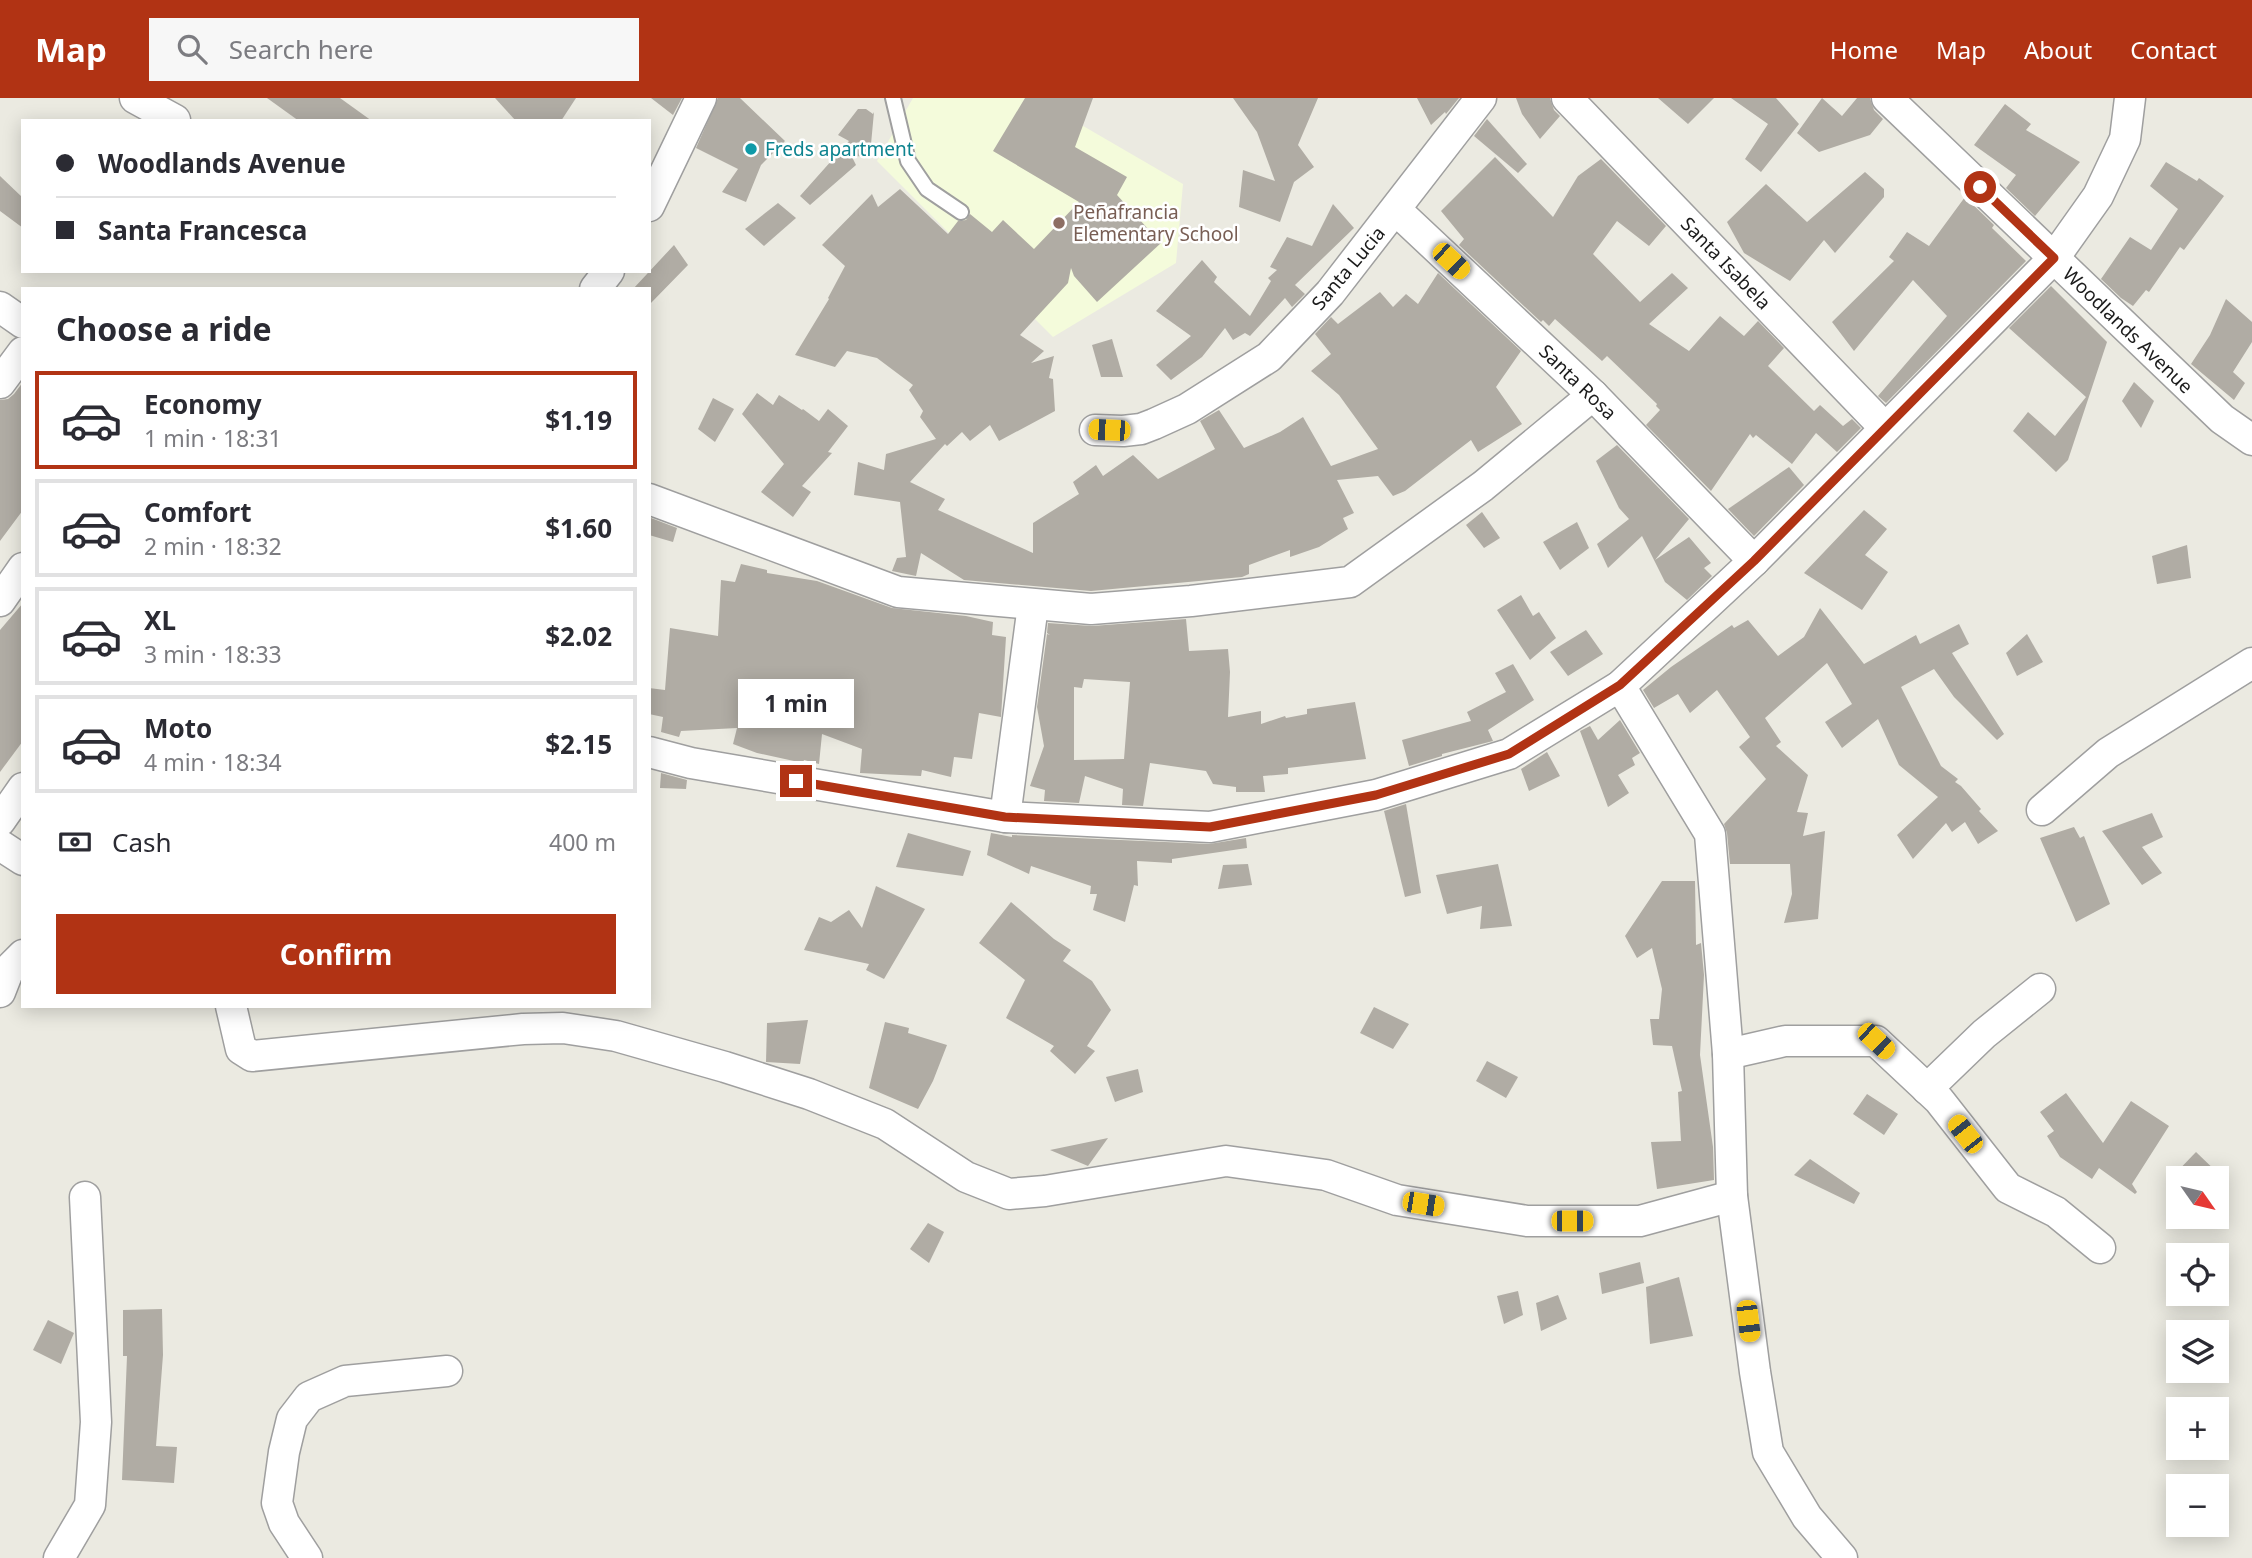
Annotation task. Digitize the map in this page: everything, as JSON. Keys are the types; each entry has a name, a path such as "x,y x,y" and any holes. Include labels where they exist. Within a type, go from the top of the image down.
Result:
{"street":[{"path":"135,98 172,119"},
{"path":"175,119 189,98"},
{"path":"651,202 701,98"},
{"name":"Santa Lucia","path":"1095,430 1141,429 1187,409 1269,357 1330,293 1481,98"},
{"name":"Santa Isabela","path":"1567,98 1885,428"},
{"name":"Woodlands Avenue","path":"1887,98 2113,317 2222,419 2252,440"},
{"path":"651,753 691,763 1005,817 1210,827 1376,795 1509,754 1620,685 1754,561 2054,258 2098,196 2125,139 2130,98"},
{"name":"Santa Rosa","path":"1396,210 1593,395 1754,561"},
{"path":"0,307 21,322"},
{"path":"0,383 21,355"},
{"path":"651,500 898,592 1091,609 1191,601 1350,582 1483,486 1593,395"},
{"path":"0,601 21,571"},
{"path":"1005,817 1033,605"},
{"path":"2042,810 2108,753 2252,663"},
{"path":"1620,685 1710,834 1728,1054 1732,1196 1768,1452 1807,1517 1842,1558"},
{"path":"0,821 21,791"},
{"path":"0,845 21,859"},
{"path":"0,992 9,969 21,957"},
{"path":"1927,1089 1984,1034 2040,989"},
{"path":"231,1008 241,1049 252,1056 523,1029 564,1028 616,1036 773,1083 885,1124 967,1177 1009,1194 1045,1191 1226,1161 1326,1175 1396,1200 1527,1221 1640,1221 1732,1196"},
{"path":"1728,1054 1785,1041 1876,1041 1939,1100 2008,1188 2056,1212 2100,1248"},
{"path":"59,1558 90,1505 94,1450 96,1422 85,1196"},
{"path":"307,1558 284,1523 278,1503 284,1452 292,1419 309,1398 345,1381 447,1370"}],"lane":[{"path":"893,98 908,161 927,189 961,212"}],"shaded area":[{"name":"Peñafrancia Elementary School","path":"913,98 1035,98 1183,184 1176,263 1053,337 877,161"}],"building":[{"path":"267,98 340,98 369,119 296,119"},
{"path":"495,98 576,98 562,119 514,119"},
{"path":"651,98 682,98 673,115"},
{"path":"718,98 740,98 785,141 761,165 746,202 722,192 738,169 696,148"},
{"path":"1025,98 1093,98 1075,147 1127,177 1117,195 1161,243 1097,302 1074,276 1071,268 1068,283 1020,335 1044,351 1031,363 1054,356 1049,378 1053,379 1055,411 999,441 990,425 970,441 962,432 947,446 945,444 910,482 945,499 938,510 1033,553 1033,523 1079,494 1073,482 1096,465 1103,476 1133,455 1158,479 1215,449 1200,421 1219,410 1244,448 1280,432 1303,417 1331,466 1378,449 1339,395 1311,371 1331,354 1315,334 1331,317 1338,324 1380,292 1393,307 1406,294 1418,304 1438,273 1521,351 1496,387 1522,424 1478,452 1471,440 1405,491 1393,496 1378,476 1337,480 1354,513 1343,518 1348,529 1319,547 1290,557 1290,550 1249,565 1249,574 1242,577 1091,591 964,580 921,553 916,576 892,571 897,558 906,557 900,502 854,495 858,462 884,470 886,454 936,439 920,417 923,411 909,390 913,385 877,358 847,351 835,367 795,355 829,299 845,266 822,245 872,194 878,207 900,189 948,234 958,221 966,220 970,214 992,232 1003,220 1034,249 1079,202 993,151"},
{"path":"1233,98 1318,98 1298,145 1314,167 1294,182 1280,222 1239,207 1243,170 1275,181 1257,132"},
{"path":"1417,98 1459,98 1446,114 1445,112 1431,125"},
{"path":"1516,98 1550,98 1554,110 1560,116 1540,139 1522,114"},
{"path":"1658,98 1714,98 1688,124"},
{"path":"1731,98 1776,98 1799,124 1761,172 1745,159 1768,124"},
{"path":"1822,98 1842,116 1857,98 1870,98 1874,110 1883,119 1870,135 1819,152 1797,133"},
{"path":"2005,104 2031,124 2026,130 2080,162 2035,216 2006,188 2016,175 1974,145"},
{"path":"858,109 866,109 873,114 874,112 870,155 852,157 856,165 810,205 800,196 849,141 838,135"},
{"path":"1487,119 1527,164 1518,173 1474,136"},
{"path":"1495,157 1553,217 1578,176 1601,159 1666,226 1649,246 1617,221 1593,254 1640,302 1672,273 1688,288 1649,324 1689,351 1720,316 1744,336 1758,321 1784,348 1768,366 1814,411 1820,405 1843,426 1852,419 1861,428 1837,452 1816,433 1792,464 1756,435 1753,438 1750,434 1711,491 1646,425 1660,410 1657,404 1607,356 1602,361 1555,319 1549,326 1543,320 1541,322 1459,245 1464,239 1441,211"},
{"path":"2166,162 2197,181 2199,178 2224,196 2184,250 2180,247 2149,292 2146,290 2133,306 2101,279 2130,237 2151,250 2178,209 2150,186"},
{"path":"1865,172 1884,189 1884,197 1835,253 1824,240 1790,281 1744,253 1727,222 1766,184 1807,222"},
{"path":"0,176 21,196 21,227 0,211"},
{"path":"1965,197 2026,261 1886,403 1878,396 1947,316 1913,280 1854,351 1832,322 1894,261 1889,257 1907,232 1929,246"},
{"path":"778,203 796,218 764,246 745,229"},
{"path":"1333,204 1354,228 1295,285 1305,294 1292,307 1285,298 1250,336 1245,333 1233,340 1225,328 1202,357 1171,380 1156,365 1191,336 1156,311 1202,260 1217,277 1214,282 1250,316 1271,281 1268,278 1277,270 1270,267 1287,237 1312,246"},
{"path":"674,245 688,265 651,303 651,287 635,287 651,273 651,270"},
{"path":"2051,286 2107,342 2068,460 2056,472 2013,431 2028,412 2055,436 2086,397 2009,328"},
{"path":"2226,299 2252,322 2252,342 2233,372 2245,383 2234,400 2191,364 2210,335"},
{"path":"1112,339 1123,377 1101,377 1092,345"},
{"path":"2134,382 2154,401 2141,428 2122,401"},
{"path":"21,385 21,513 0,541 0,400 8,399"},
{"path":"757,393 773,405 779,395 819,421 828,409 848,426 828,452 832,453 802,486 811,492 793,517 761,492 784,464 742,414"},
{"path":"713,398 734,409 715,442 698,429"},
{"path":"1617,445 1689,519 1655,560 1689,537 1711,563 1704,568 1712,576 1687,600 1665,582 1642,536 1608,568 1597,544 1629,519 1619,508 1596,461"},
{"path":"1789,467 1804,485 1754,536 1728,509"},
{"path":"1864,510 1887,529 1865,555 1888,572 1862,610 1804,573"},
{"path":"1482,512 1500,538 1484,548 1466,525"},
{"path":"651,518 677,528 673,542 651,536"},
{"path":"1577,522 1589,548 1560,570 1543,542"},
{"path":"2187,545 2191,578 2157,584 2152,556"},
{"path":"741,564 767,570 767,573 817,581 892,608 966,616 993,622 992,635 1006,637 1001,717 979,713 972,759 954,757 951,777 922,770 921,776 860,773 862,749 822,734 819,764 757,753 733,744 737,728 681,731 679,737 661,732 663,717 651,714 651,688 665,690 670,628 718,636 721,580 735,582"},
{"path":"1521,595 1533,616 1539,612 1556,638 1530,660 1497,610"},
{"path":"21,605 21,744 0,772 0,630"},
{"path":"1820,608 1864,664 1916,635 1920,644 1959,624 1969,644 1952,653 2004,734 1997,740 1954,697 1934,669 1901,687 1941,766 1958,779 1955,782 1998,831 1978,844 1965,822 1952,832 1946,823 1913,859 1897,835 1938,797 1899,765 1878,719 1842,748 1825,722 1852,704 1827,663 1765,718 1781,742 1776,746 1808,775 1797,812 1808,813 1803,836 1825,831 1818,919 1784,923 1792,894 1790,864 1730,864 1724,824 1766,779 1739,747 1750,737 1717,690 1690,713 1678,694 1654,708 1643,690 1732,625 1734,628 1748,620 1778,656 1804,637"},
{"path":"1186,619 1189,651 1228,649 1228,717 1261,711 1261,724 1285,716 1307,714 1307,709 1355,702 1366,759 1288,768 1288,774 1263,776 1265,792 1236,792 1236,787 1213,784 1206,771 1150,763 1143,806 1122,805 1123,789 1085,776 1079,803 1044,801 1045,790 1030,786 1044,746 1037,707 1047,634 1050,635 1047,633 1048,623 1092,626","holes":["1084,679 1130,682 1124,759 1074,760 1074,687 1082,688"]},
{"path":"1586,630 1603,654 1568,676 1550,652"},
{"path":"2027,634 2043,662 2017,676 2006,653"},
{"path":"1513,664 1534,700 1488,730 1493,741 1409,766 1402,740 1471,721 1467,712 1506,692 1495,673"},
{"path":"1620,720 1640,753 1632,758 1635,765 1618,775 1629,793 1608,807 1580,731 1590,726 1598,740"},
{"path":"1547,752 1560,776 1529,791 1521,769"},
{"path":"661,773 687,780 686,789 660,788"},
{"path":"1406,804 1421,893 1405,897 1384,811"},
{"path":"2152,813 2163,837 2142,847 2162,873 2142,885 2102,831"},
{"path":"2074,827 2080,838 2084,836 2110,904 2076,922 2040,838"},
{"path":"908,833 971,851 963,876 896,867"},
{"path":"991,833 1012,837 1209,844 1246,838 1247,848 1172,859 1172,863 1137,861 1138,886 1134,885 1125,922 1093,910 1097,894 1090,894 1091,886 1031,866 1029,874 987,855"},
{"path":"1248,864 1252,885 1218,889 1223,865"},
{"path":"1498,864 1512,926 1480,929 1482,906 1447,914 1436,875"},
{"path":"1662,881 1695,881 1696,945 1701,943 1704,975 1700,1055 1713,1147 1714,1180 1657,1189 1651,1142 1681,1141 1678,1092 1682,1091 1672,1046 1653,1045 1650,1019 1659,1019 1662,989 1652,948 1637,958 1625,936"},
{"path":"876,886 925,909 884,979 866,970 869,964 804,950 819,917 831,922 849,910 862,928"},
{"path":"1011,902 1071,950 1063,961 1092,981 1111,1010 1087,1046 1095,1051 1075,1074 1050,1051 1054,1046 1006,1018 1025,980 979,943"},
{"path":"1374,1007 1409,1024 1393,1049 1360,1033"},
{"path":"808,1020 800,1064 766,1062 767,1023"},
{"path":"885,1022 909,1028 908,1033 947,1045 933,1081 918,1109 869,1088"},
{"path":"1487,1061 1518,1077 1506,1098 1476,1081"},
{"path":"1138,1069 1143,1092 1115,1102 1106,1077"},
{"path":"2066,1093 2103,1143 2131,1101 2169,1126 2132,1184 2137,1192 2135,1194 2099,1168 2092,1179 2060,1157 2047,1136 2054,1131 2040,1112"},
{"path":"1867,1094 1898,1114 1884,1135 1853,1114"},
{"path":"1108,1138 1088,1166 1050,1150"},
{"path":"2196,1152 2211,1166 2183,1166"},
{"path":"1810,1159 1860,1193 1854,1204 1794,1175"},
{"path":"928,1223 944,1232 929,1263 910,1249"},
{"path":"1640,1262 1644,1283 1602,1294 1599,1273"},
{"path":"1679,1277 1693,1336 1650,1344 1646,1287"},
{"path":"1518,1291 1523,1315 1504,1324 1497,1296"},
{"path":"1558,1295 1567,1319 1541,1331 1536,1303"},
{"path":"162,1309 163,1355 156,1446 177,1447 174,1483 122,1480 127,1356 123,1356 123,1310"},
{"path":"48,1320 74,1333 61,1364 33,1350"}],"place":[{"name":"Freds apartment","path":"751,149"},
{"name":"Peñafrancia Elementary School","path":"1059,223"}],"route":[{"path":"796,781 1005,817 1210,827 1376,795 1509,754 1620,685 1754,561 2054,258 1980,187"}]}
